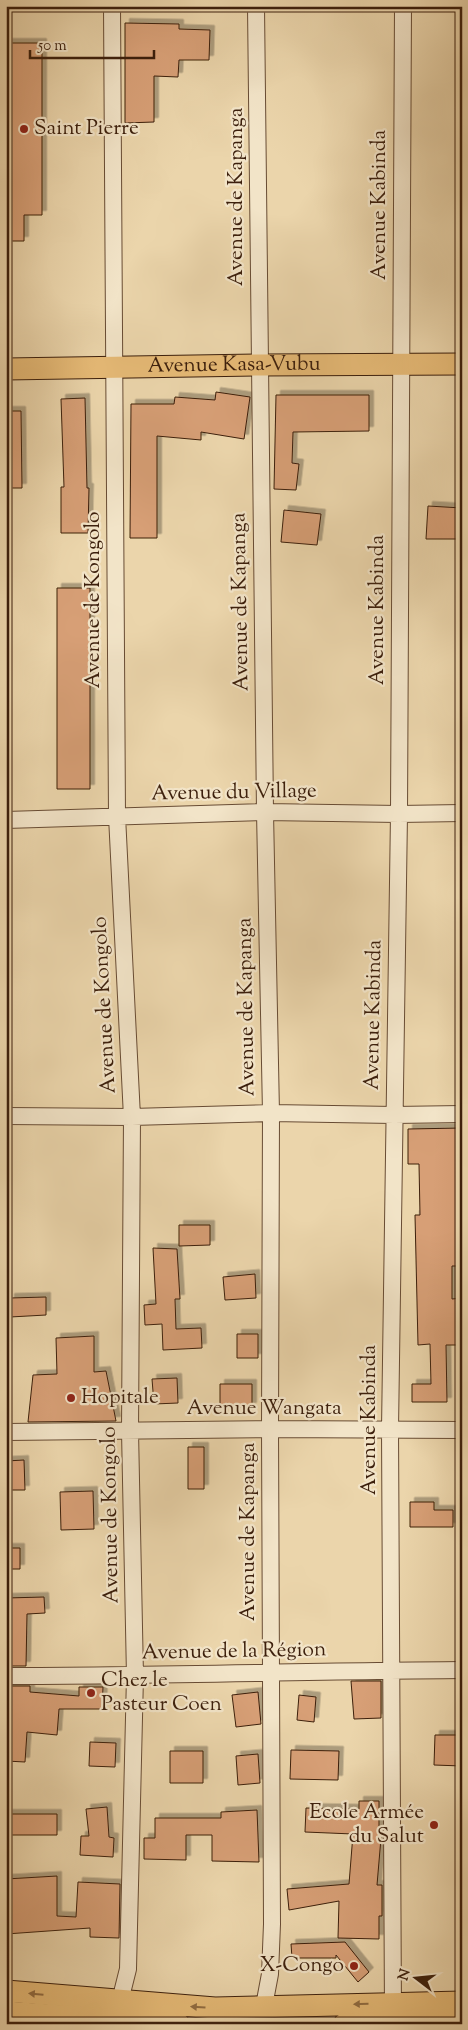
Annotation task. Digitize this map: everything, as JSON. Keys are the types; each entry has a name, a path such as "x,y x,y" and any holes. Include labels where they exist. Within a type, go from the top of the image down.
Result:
{"main road":[{"name":"Avenue Kasa-Vubu","path":"6,369 462,364"},
{"path":"6,1991 215,2008 264,2006 393,2016 462,2019"},
{"path":"344,2024 462,2002"},
{"path":"6,2012 46,2018 179,2024"}],"street":[{"name":"Avenue de Kongolo","path":"112,6 117,816 132,1117 130,1431 135,1676 128,1969 120,2001"},
{"name":"Avenue de Kapanga","path":"256,6 265,812 271,1113 272,1924 270,1974 264,2006"},
{"name":"Avenue Kabinda","path":"393,2016 390,1430 399,814 403,6"},
{"name":"Avenue du Village","path":"6,820 265,812 462,813"},
{"path":"6,1116 132,1117 271,1113 462,1114"},
{"name":"Avenue Wangata","path":"6,1432 270,1429 462,1430"},
{"name":"Avenue de la Région","path":"6,1676 135,1676 271,1672 462,1670"}],"building":[{"path":"125,23 179,24 179,29 210,30 209,60 179,60 178,77 154,76 154,122 125,123"},
{"name":"Saint Pierre","path":"6,43 42,43 42,215 24,215 24,241 6,241"},
{"path":"216,392 250,397 244,439 201,432 201,440 157,436 157,538 130,538 131,404 174,404 175,397 215,400"},
{"path":"276,395 369,395 369,431 293,432 292,463 299,464 296,490 274,489"},
{"path":"85,398 87,488 89,488 88,533 61,533 61,487 64,487 61,399"},
{"path":"6,411 21,411 22,488 6,488"},
{"path":"428,506 462,508 462,539 426,539"},
{"path":"284,510 321,514 317,545 281,542"},
{"path":"57,588 90,588 90,789 57,789"},
{"path":"462,1128 462,1266 452,1266 452,1299 462,1298 462,1345 446,1345 447,1402 412,1402 412,1384 431,1384 430,1344 418,1345 415,1215 420,1215 419,1164 408,1164 408,1129"},
{"path":"179,1225 210,1225 210,1245 179,1246"},
{"path":"153,1248 177,1249 180,1299 175,1299 176,1329 201,1328 202,1348 163,1350 162,1324 145,1325 144,1305 156,1304"},
{"path":"255,1274 256,1298 225,1300 223,1277"},
{"path":"46,1297 46,1315 10,1317 10,1298"},
{"path":"237,1334 258,1334 258,1358 237,1358"},
{"name":"Hopitale","path":"94,1336 94,1372 106,1371 116,1421 28,1422 33,1375 57,1374 56,1338"},
{"path":"177,1378 178,1403 154,1404 152,1379"},
{"path":"220,1384 252,1384 252,1407 220,1407"},
{"path":"188,1447 204,1447 204,1489 188,1489"},
{"path":"24,1460 25,1490 6,1490 6,1461"},
{"path":"93,1491 94,1529 61,1530 60,1492"},
{"path":"410,1502 434,1502 434,1510 453,1510 453,1527 410,1527"},
{"path":"6,1548 20,1548 20,1569 6,1569"},
{"path":"44,1597 45,1613 27,1614 26,1666 6,1666 6,1598"},
{"path":"351,1681 381,1681 381,1718 354,1719"},
{"path":"6,1686 30,1686 30,1692 79,1696 79,1687 103,1687 102,1709 59,1709 57,1735 27,1732 25,1762 6,1761"},
{"path":"258,1692 261,1724 236,1727 232,1695"},
{"path":"299,1695 316,1697 314,1722 297,1720"},
{"path":"435,1735 462,1735 462,1766 434,1765"},
{"path":"90,1742 116,1743 115,1767 89,1766"},
{"path":"291,1750 339,1751 338,1780 290,1779"},
{"path":"170,1751 203,1751 203,1783 170,1783"},
{"path":"258,1754 260,1783 238,1785 236,1756"},
{"path":"359,1801 379,1801 379,1838 381,1838 377,1885 382,1885 382,1916 379,1916 379,1939 338,1938 339,1901 289,1910 287,1889 349,1884 353,1834 305,1832 306,1808 359,1809"},
{"path":"107,1807 109,1837 114,1838 113,1857 80,1855 81,1836 89,1836 86,1809"},
{"path":"257,1810 259,1862 212,1861 212,1835 186,1835 186,1860 144,1859 144,1838 155,1838 155,1818 221,1818 221,1812"},
{"path":"6,1814 57,1814 57,1835 6,1835"},
{"path":"57,1876 57,1916 76,1917 78,1882 120,1884 119,1938 90,1937 90,1928 6,1934 6,1879"},
{"path":"345,1942 369,1972 358,1982 336,1955 336,1958 292,1958 291,1944"}],"place":[{"name":"Saint Pierre","path":"24,129"},
{"name":"Hopitale","path":"71,1398"},
{"name":"Chez le Pasteur Coen","path":"91,1693"},
{"name":"Ecole Armée du Salut","path":"434,1825"},
{"name":"X-Congo","path":"354,1966"}]}
